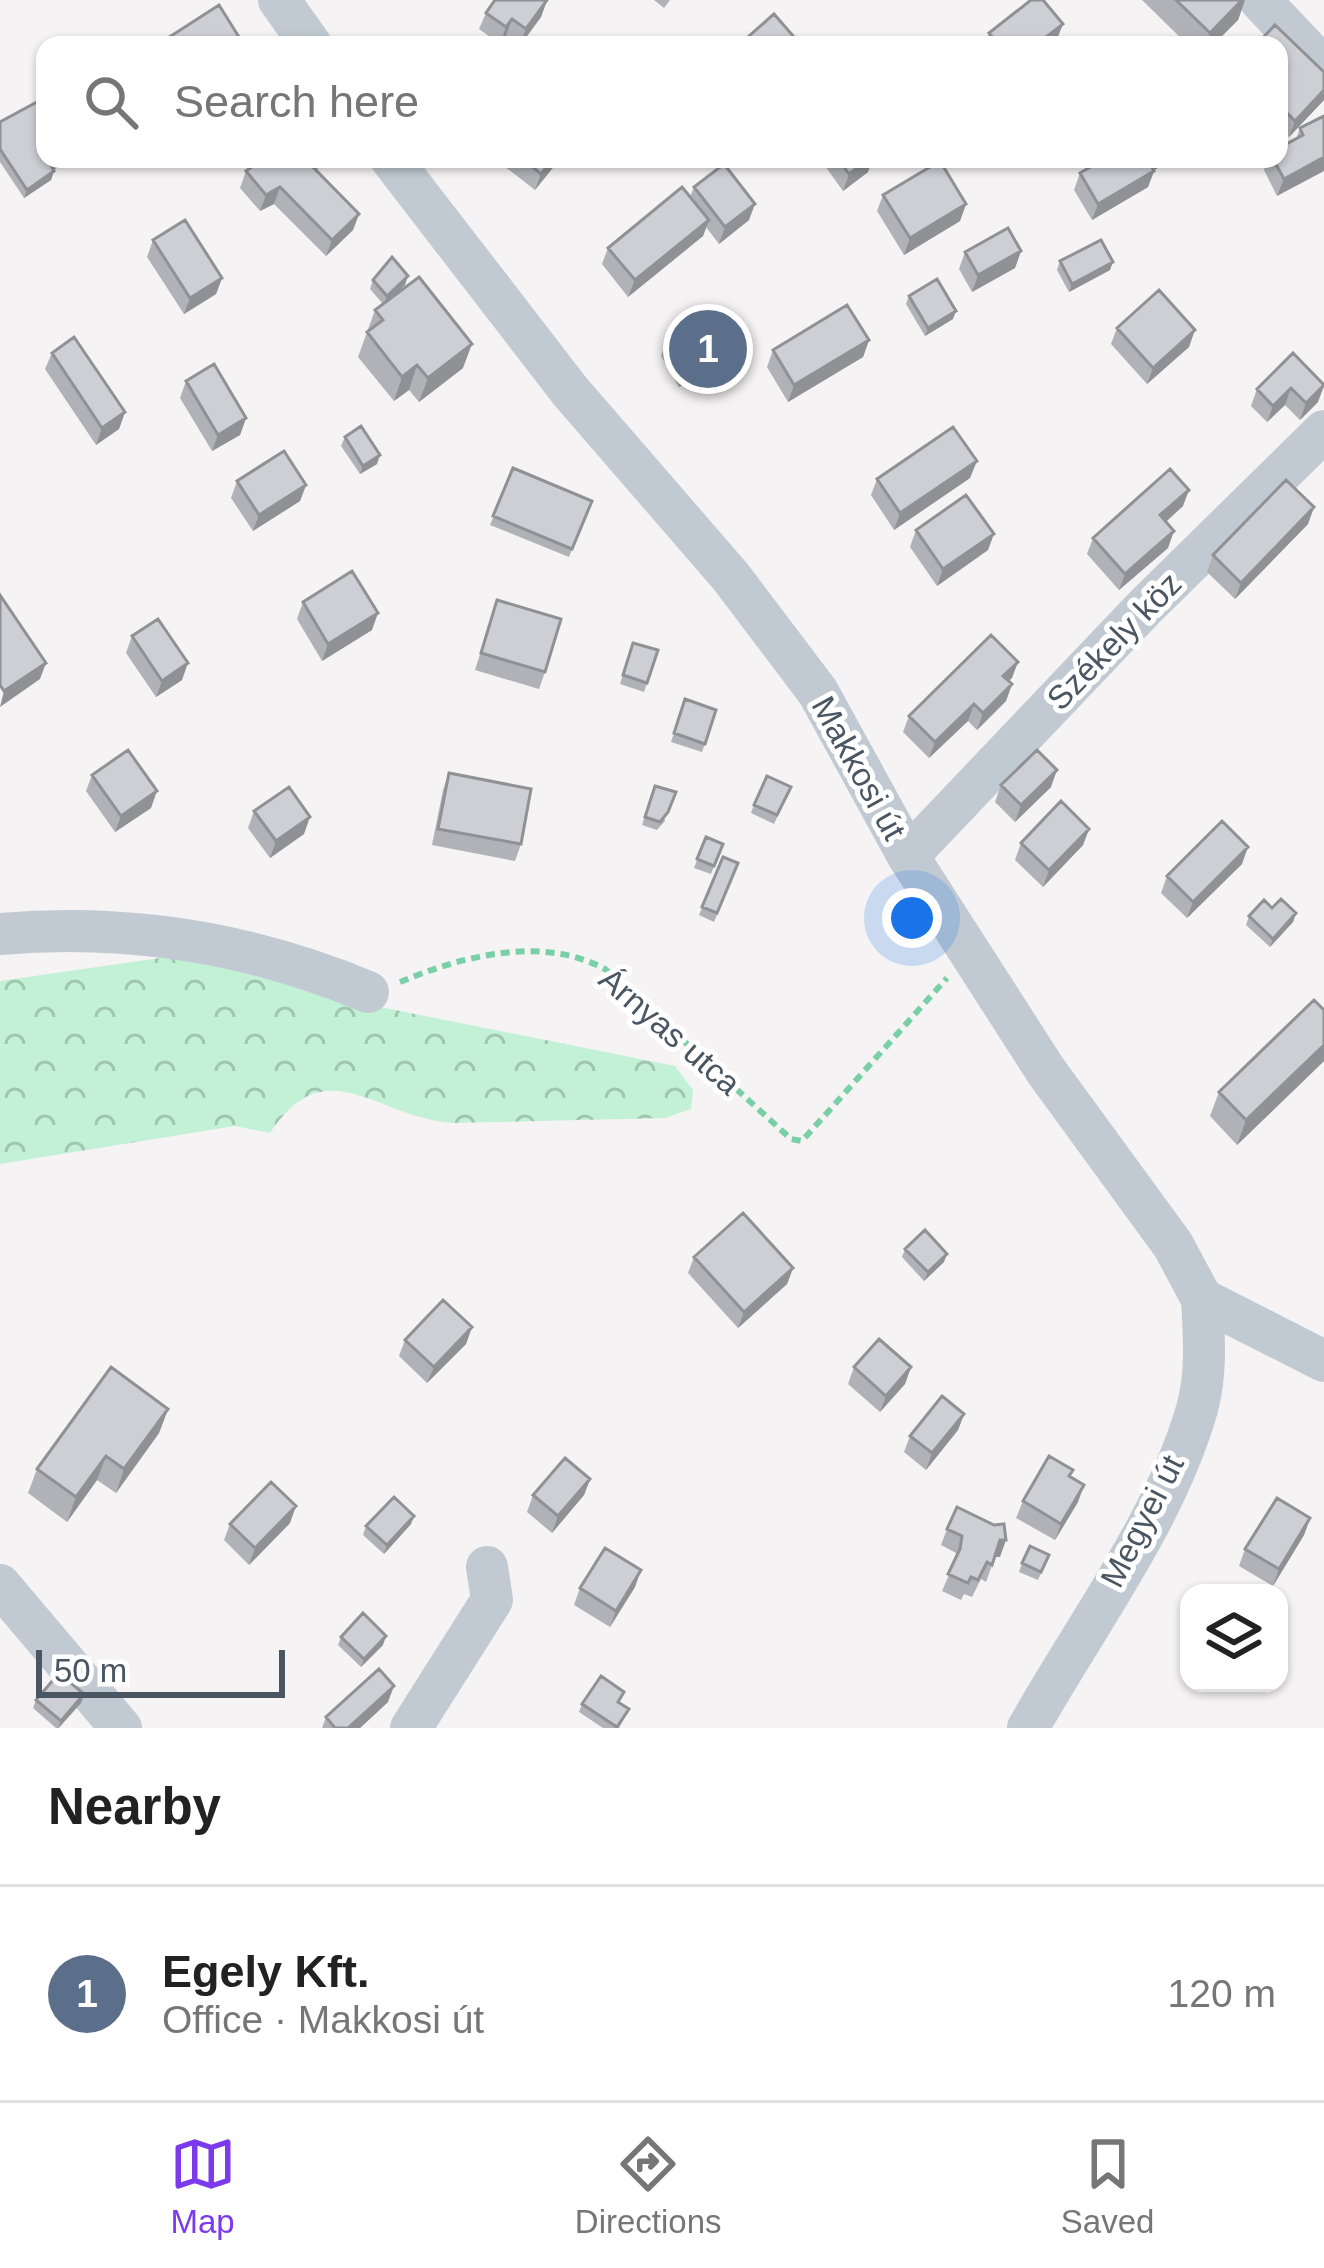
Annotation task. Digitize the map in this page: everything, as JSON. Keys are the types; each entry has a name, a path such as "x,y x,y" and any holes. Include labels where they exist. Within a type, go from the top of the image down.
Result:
{"street":[{"path":"279,0 304,36"},
{"path":"1260,0 1324,68"},
{"name":"Makkosi út","path":"398,168 570,391 731,577 818,692 908,856 1046,1071 1173,1245 1202,1299"},
{"name":"Székely köz","path":"908,856 1144,608 1324,431"},
{"path":"0,934 127,929 261,953 368,992"},
{"path":"1202,1299 1324,1361"},
{"name":"Megyei út","path":"1028,1728 1153,1513 1196,1410 1205,1362 1202,1299"},
{"path":"411,1728 492,1600 487,1567"},
{"path":"0,1586 121,1728"}],"path":[{"name":"Árnyas utca","path":"368,992 483,954 580,956 605,969 790,1139 802,1142 970,952"}],"green space":[{"path":"188,954 365,1004 675,1066 693,1090 691,1109 665,1118 452,1123 332,1091 311,1095 291,1108 270,1133 235,1126 0,1164 0,981"}],"building":[{"path":"495,0 547,0 526,29 512,19 506,27 486,13"},
{"path":"1031,0 1043,0 1063,24 1048,36 989,33"},
{"path":"1176,0 1242,0 1210,33"},
{"path":"219,5 238,36 171,36"},
{"path":"774,14 793,36 749,36"},
{"path":"1275,25 1286,36 1265,36"},
{"path":"1288,37 1324,72 1324,90 1295,121 1288,114"},
{"path":"36,103 36,168 54,171 27,190 0,149 0,122"},
{"path":"1324,116 1324,157 1284,179 1278,168 1288,168 1288,143 1303,135 1300,128"},
{"path":"314,168 359,214 332,240 280,187 266,195 246,171"},
{"path":"719,168 727,168 755,204 725,227 694,187"},
{"path":"928,168 944,168 966,204 910,238 883,195"},
{"path":"1089,168 1154,171 1098,204 1080,173"},
{"path":"682,187 709,220 635,280 608,248"},
{"path":"185,220 222,278 190,298 153,240"},
{"path":"1008,228 1021,251 978,275 965,252"},
{"path":"1101,240 1113,262 1072,284 1060,261"},
{"path":"392,257 408,276 387,296 373,280"},
{"path":"419,277 472,344 428,378 417,365 402,377 367,332 383,320 375,310"},
{"path":"937,279 956,311 928,328 909,296"},
{"path":"1159,290 1195,330 1153,368 1117,328"},
{"path":"847,305 869,340 794,385 773,350"},
{"path":"714,311 737,349 710,364 705,358 685,370 667,339"},
{"path":"74,337 125,412 102,428 52,353"},
{"path":"1293,353 1324,385 1306,403 1291,388 1273,406 1257,389"},
{"path":"214,364 246,418 218,435 186,381"},
{"path":"361,426 380,455 363,466 345,437"},
{"path":"953,427 977,461 900,513 877,479"},
{"path":"284,451 306,485 259,515 237,481"},
{"path":"513,468 592,501 572,549 493,516"},
{"path":"1170,469 1189,490 1160,515 1174,531 1125,574 1093,538"},
{"path":"1286,480 1314,507 1241,583 1213,555"},
{"path":"966,495 994,534 943,569 916,530"},
{"path":"352,571 378,613 328,644 303,602"},
{"path":"0,595 46,663 4,691 0,685"},
{"path":"497,600 561,619 545,672 481,653"},
{"path":"158,619 188,663 162,681 132,636"},
{"path":"991,635 1018,662 1003,676 1012,684 983,713 974,704 935,742 909,716"},
{"path":"633,643 658,650 647,683 623,675"},
{"path":"685,699 716,710 705,744 674,733"},
{"path":"128,750 157,791 121,816 92,775"},
{"path":"1037,750 1057,770 1021,805 1001,785"},
{"path":"449,773 531,789 521,844 438,829"},
{"path":"767,776 791,787 777,815 754,805"},
{"path":"655,786 676,792 660,822 645,817"},
{"path":"289,787 310,817 276,841 254,811"},
{"path":"1061,801 1089,829 1049,870 1021,843"},
{"path":"1222,821 1248,847 1193,902 1167,876"},
{"path":"706,837 723,844 714,866 697,859"},
{"path":"723,857 738,863 717,913 702,907"},
{"path":"1281,899 1296,913 1273,939 1249,916 1264,900 1272,908"},
{"path":"1314,1000 1324,1010 1324,1045 1246,1120 1219,1092"},
{"path":"743,1213 793,1268 744,1312 694,1257"},
{"path":"925,1230 947,1254 928,1272 905,1249"},
{"path":"443,1300 472,1327 434,1367 405,1340"},
{"path":"879,1339 911,1367 886,1396 854,1367"},
{"path":"111,1367 168,1409 124,1469 106,1456 76,1497 37,1469"},
{"path":"942,1396 964,1414 932,1453 910,1436"},
{"path":"1049,1456 1073,1470 1069,1476 1084,1485 1061,1524 1023,1501"},
{"path":"565,1458 590,1479 558,1516 533,1495"},
{"path":"271,1482 296,1506 255,1548 230,1524"},
{"path":"394,1497 414,1516 387,1545 366,1526"},
{"path":"1277,1498 1310,1518 1279,1569 1245,1549"},
{"path":"957,1507 994,1525 1004,1524 1006,1540 1000,1540 992,1565 987,1562 978,1580 971,1577 968,1583 948,1574 962,1536 947,1529"},
{"path":"1030,1546 1049,1555 1041,1572 1022,1563"},
{"path":"605,1548 641,1570 616,1611 580,1588"},
{"path":"363,1613 386,1636 364,1659 341,1637"},
{"path":"379,1669 394,1686 348,1728 335,1728 326,1717"},
{"path":"59,1673 84,1694 61,1721 36,1700"},
{"path":"601,1676 624,1692 618,1702 629,1709 617,1727 582,1704"}],"place":[{"name":"Egely Kft.","path":"708,349"}]}
